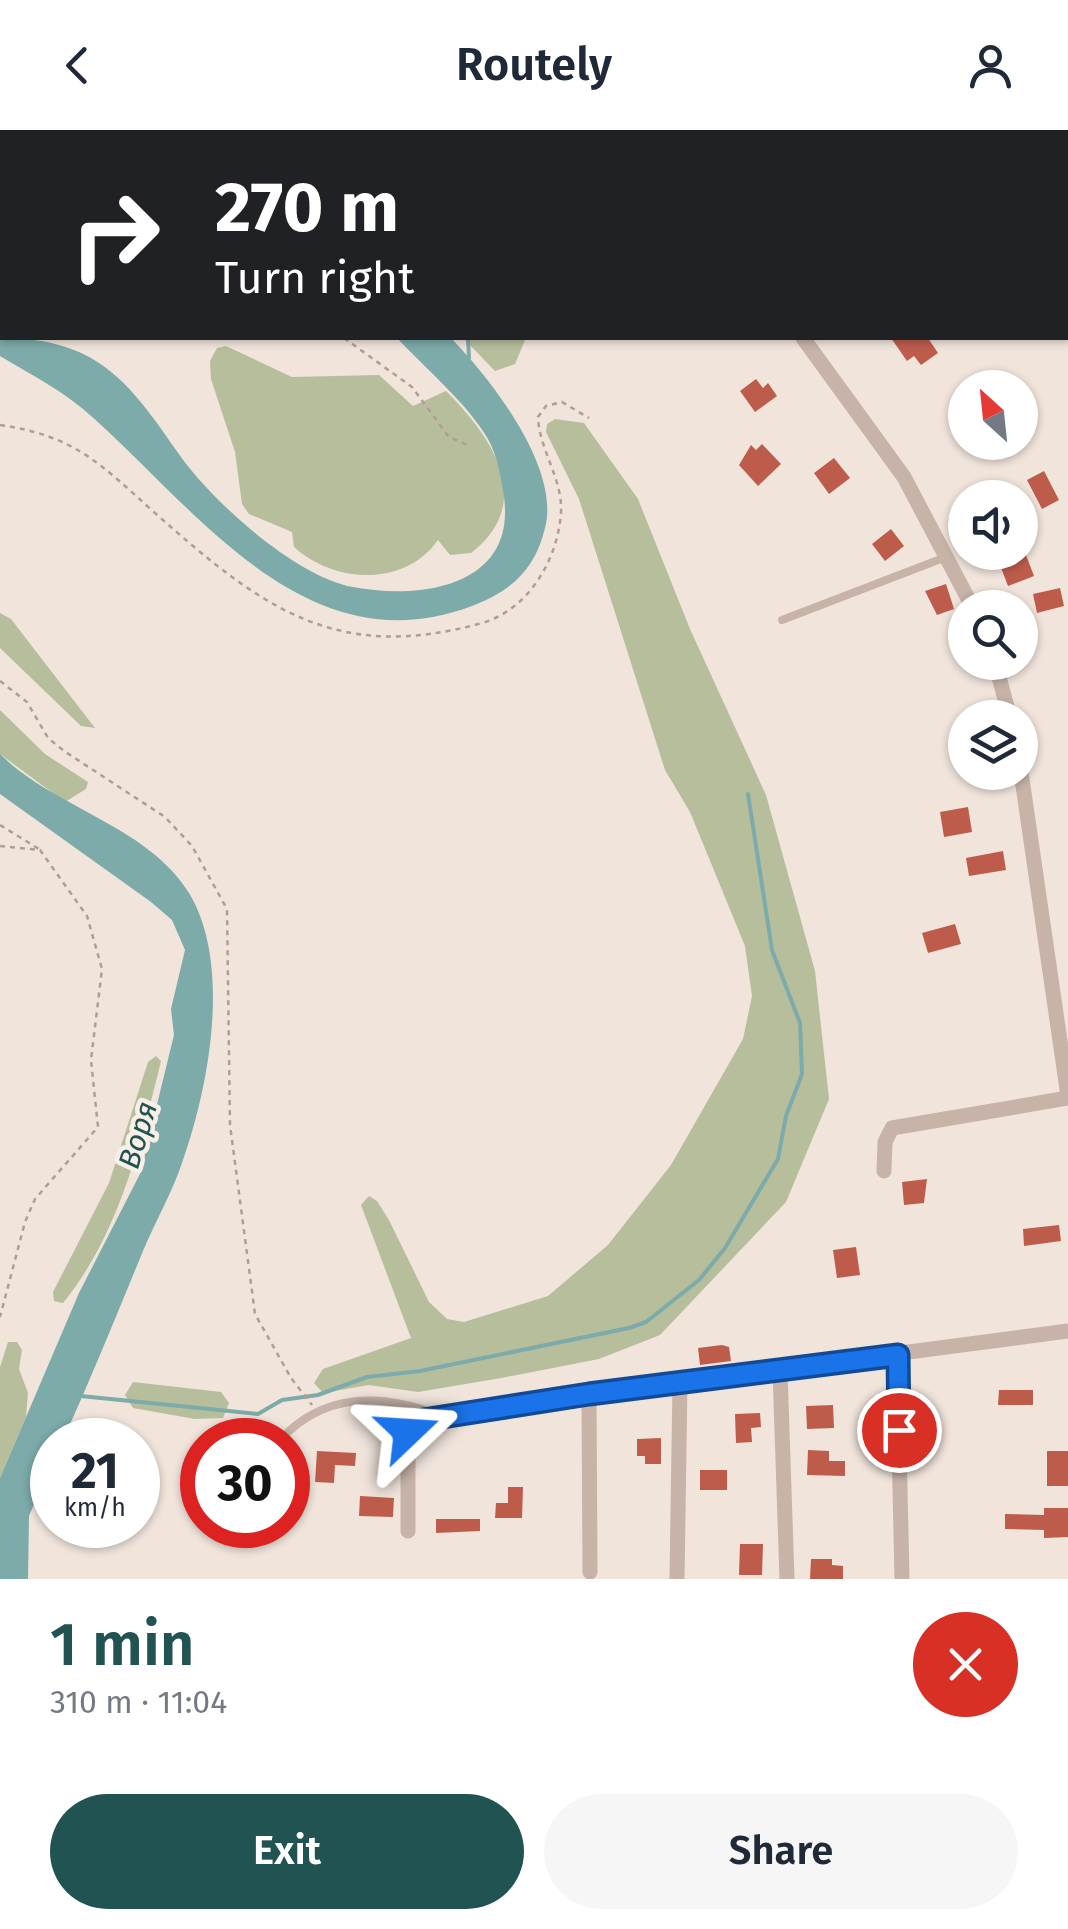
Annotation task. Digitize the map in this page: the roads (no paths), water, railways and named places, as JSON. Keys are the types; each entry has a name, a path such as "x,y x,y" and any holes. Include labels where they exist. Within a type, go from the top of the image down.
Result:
{"street":[{"path":"804,340 904,477 948,556"},
{"path":"884,1171 884,1142 892,1128 1068,1097 1024,790"},
{"path":"408,1532 411,1424 589,1394 1068,1331"},
{"path":"898,1355 902,1579"},
{"path":"780,1371 786,1579"},
{"path":"677,1579 680,1384"},
{"path":"589,1394 590,1572"}],"lane":[{"path":"782,620 948,556"},
{"path":"308,1418 371,1396 440,1418"}],"water":[{"path":"0,340 34,340 85,355 106,368 142,403 209,491 280,552 330,580 380,591 407,591 434,588 480,568 495,550 504,527 502,482 488,439 457,399 399,340 453,340 502,400 533,452 547,504 541,543 528,567 510,586 472,606 411,620 355,615 303,596 255,566 209,529 73,401 0,356"},
{"path":"0,754 47,789 125,834 171,870 189,893 202,922 213,989 208,1062 201,1097 174,1183 73,1418 30,1418 28,1579 0,1579 0,1478 79,1293 140,1174 174,1035 171,1009 185,950 172,920 151,902 0,794"}],"waterway":[{"path":"468,340 469,358"},
{"path":"81,1396 258,1414 282,1400 318,1395 367,1377 420,1371 629,1328 646,1322 699,1280 725,1248 778,1159 786,1116 802,1074 800,1023 772,950 748,794"}],"water label":[{"name":"Воря","path":"138,1135"}]}
